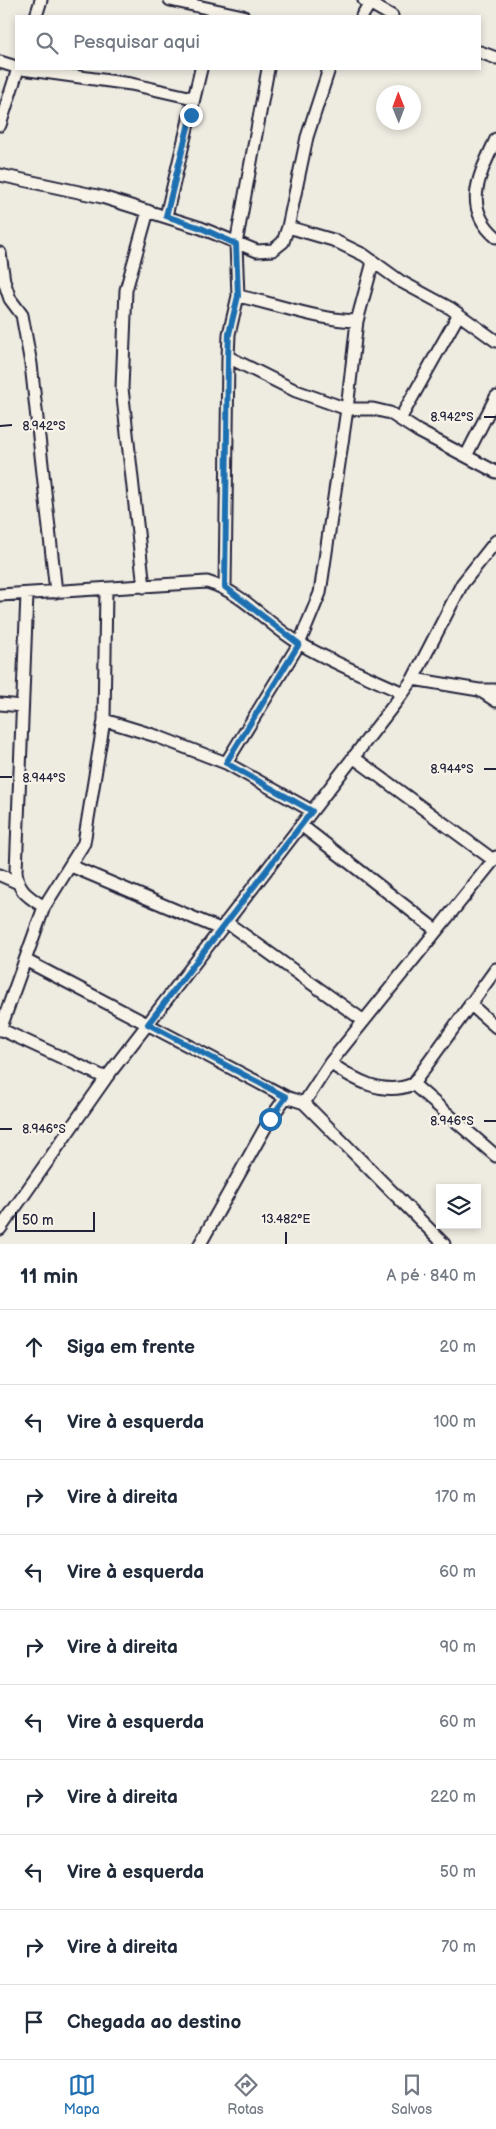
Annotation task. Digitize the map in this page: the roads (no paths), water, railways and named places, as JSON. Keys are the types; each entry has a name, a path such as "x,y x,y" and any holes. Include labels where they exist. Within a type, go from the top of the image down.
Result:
{"street":[{"path":"36,15 42,0"},
{"path":"170,0 216,13 234,15"},
{"path":"362,15 367,2 390,15"},
{"path":"481,52 496,58"},
{"path":"0,62 15,67"},
{"path":"0,125 18,70"},
{"path":"33,70 131,84 193,98"},
{"path":"166,216 201,70"},
{"path":"225,587 228,357 229,334 238,296 236,244 268,70"},
{"path":"0,175 102,197 201,228 236,244 257,251 273,250 283,242 288,227 307,137 329,70"},
{"path":"496,139 475,194 476,208 481,222 496,237"},
{"path":"144,587 122,388 123,329 127,283 148,211"},
{"path":"288,227 333,240 459,314 496,341"},
{"path":"0,253 4,280 10,299 22,315 31,364 56,592"},
{"path":"226,763 299,644 320,593 347,409 357,321 373,262"},
{"path":"238,296 263,300 306,312 357,321"},
{"path":"400,419 459,314"},
{"path":"228,357 296,391 347,409 374,409 390,413 496,472"},
{"path":"466,456 496,397"},
{"path":"0,1229 106,1078 403,693 413,679 462,584 496,541"},
{"path":"0,596 207,582 225,587 299,644 403,693"},
{"path":"106,589 104,720 84,843 44,907 0,1029 106,1078"},
{"path":"27,594 16,882 21,891 44,907"},
{"path":"413,679 479,690 496,690"},
{"path":"479,690 496,701"},
{"path":"0,704 22,706"},
{"path":"104,720 156,736 226,763 312,811"},
{"path":"304,1103 330,1063 494,858 353,757"},
{"path":"301,825 436,930"},
{"path":"71,866 223,925 364,1021"},
{"path":"0,875 16,882"},
{"path":"25,960 286,1097 304,1103 444,1244"},
{"path":"330,1063 352,1078 369,1085 402,1089 413,1084 496,969"},
{"path":"470,1004 496,1027"},
{"path":"413,1084 496,1156"},
{"path":"200,1244 270,1119 286,1097"}]}
